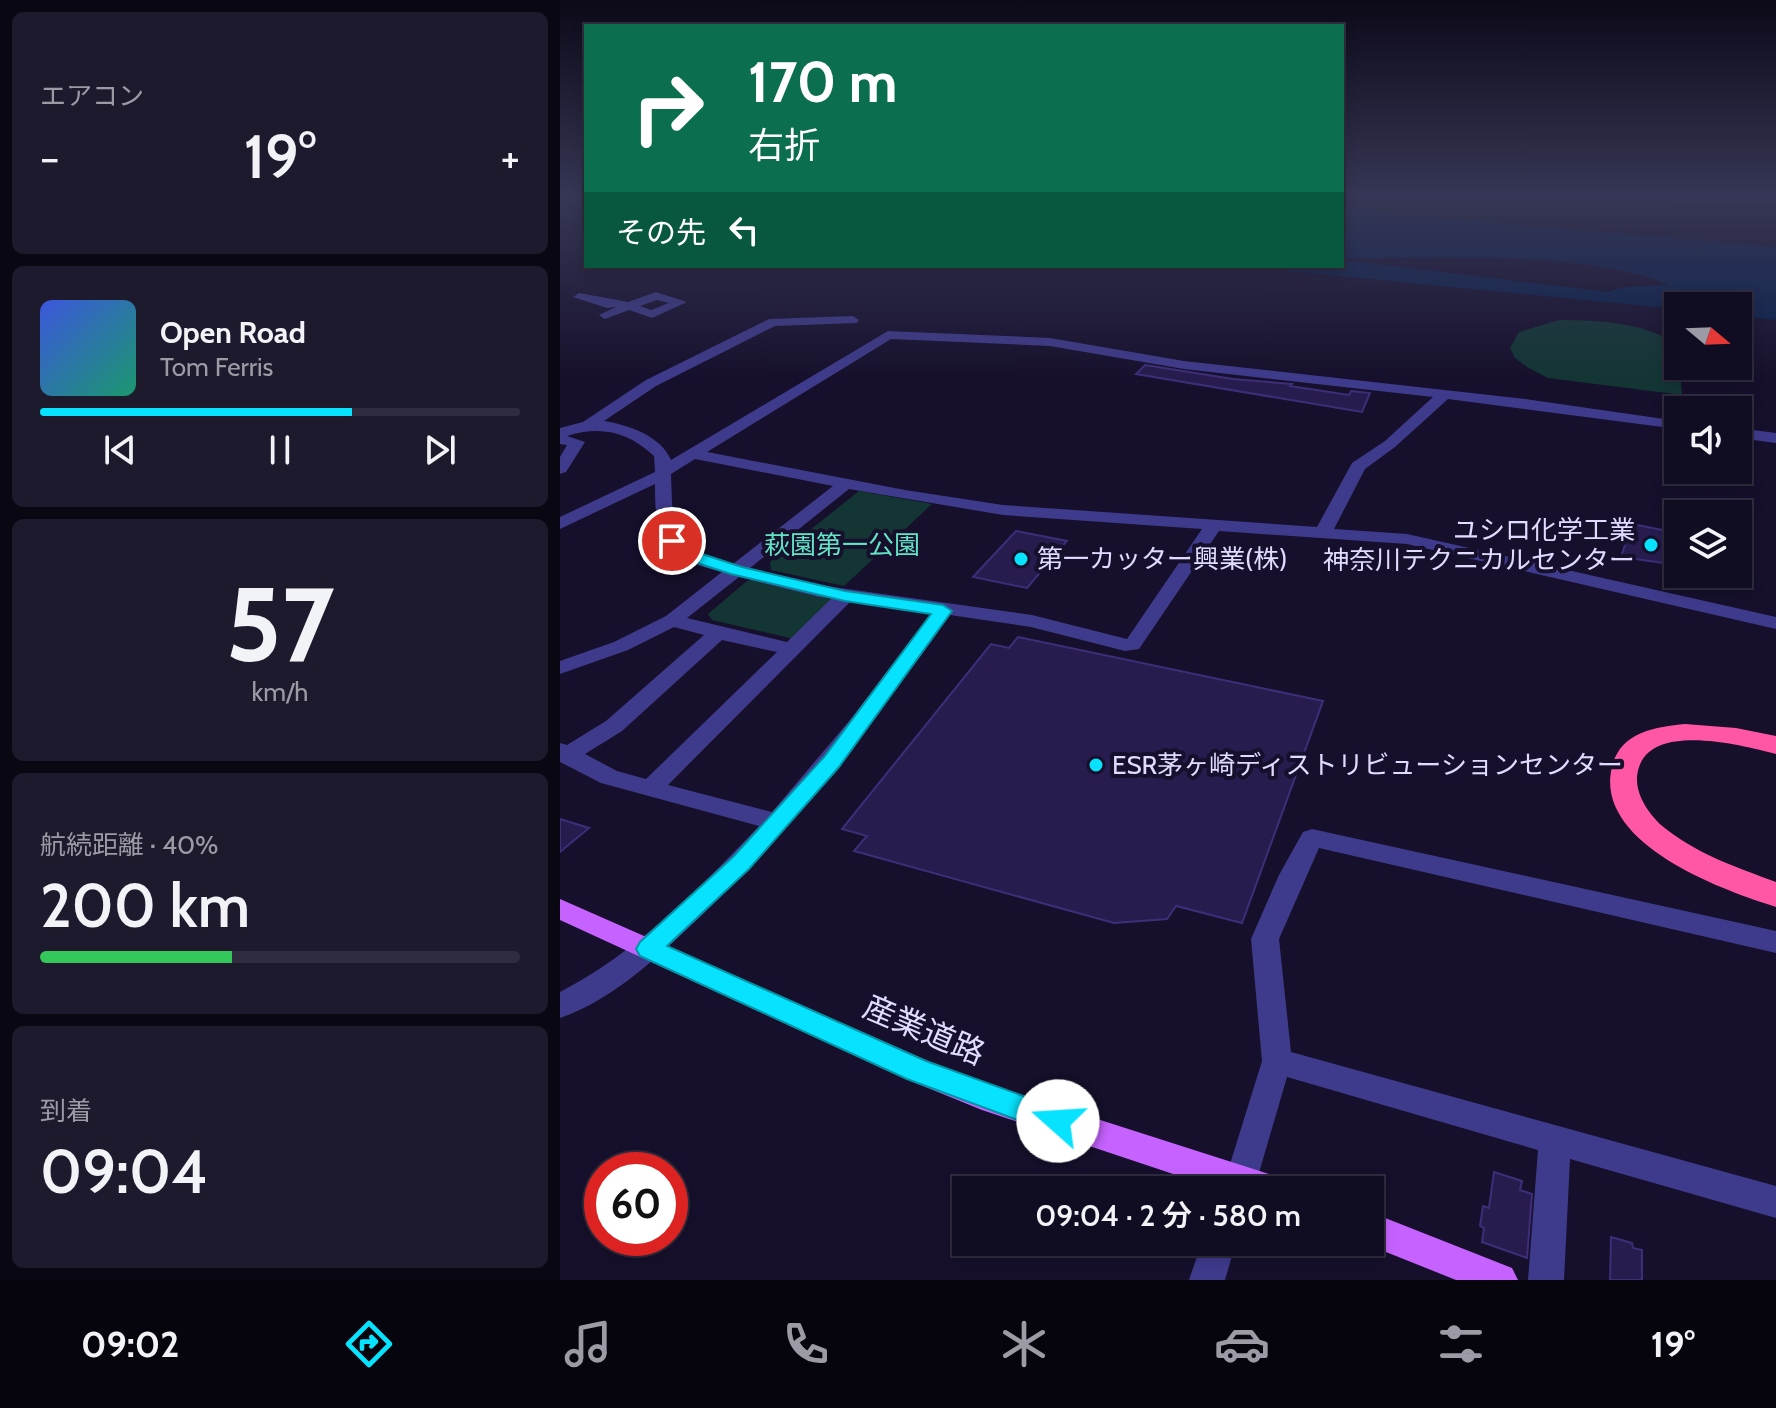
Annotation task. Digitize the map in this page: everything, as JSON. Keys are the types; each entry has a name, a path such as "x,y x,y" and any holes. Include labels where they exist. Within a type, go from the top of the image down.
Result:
{"highway":[{"path":"1776,745 1710,732 1668,734 1645,742 1634,750 1626,761 1623,775 1628,802 1648,830 1663,842 1702,865 1776,895"},
{"path":"1776,753 1705,742 1672,745 1647,760 1640,783 1649,808 1675,835 1731,865 1776,882"}],"main road":[{"name":"産業道路","path":"560,909 917,1070 982,1096 1220,1176"},
{"path":"1384,1234 1500,1280"}],"street":[{"path":"579,297 627,306 605,315"},
{"path":"560,433 589,425 651,383 773,322 853,320"},
{"path":"560,524 662,474 888,335 1050,342 1184,365 1445,394 1664,423"},
{"path":"1323,533 1358,466 1390,444 1445,394"},
{"path":"589,425 631,431 660,451 664,524 672,541 688,554 737,571 845,596 1032,621 1132,645 1213,526"},
{"path":"1752,435 1776,438"},
{"path":"560,439 577,442 560,469"},
{"path":"694,454 845,484 1003,510 1407,539 1776,623"},
{"path":"560,668 621,646 673,620 845,484"},
{"path":"651,788 845,596"},
{"path":"560,1006 649,949 741,863 873,708 943,611"},
{"path":"673,620 791,649"},
{"path":"563,753 614,726 718,633"},
{"path":"563,753 609,777 778,822"},
{"path":"1252,1176 1277,1061 1265,939 1292,875 1312,838 1776,942"},
{"path":"1277,1061 1776,1202"},
{"path":"1546,1280 1555,1140"},
{"path":"1207,1280 1215,1256"}],"green space":[{"path":"1559,320 1605,322 1651,331 1664,337 1664,380 1681,380 1682,395 1548,378 1515,358 1510,348 1519,332"},
{"name":"萩園第一公園","path":"859,491 932,504 844,586 771,570 770,562"},
{"path":"755,579 840,598 799,640 712,620 708,614 747,581"}],"water":[{"path":"1344,258 1776,258 1776,320 1752,317 1752,292 1664,292 1664,308 1258,268 1344,268 1344,260 1610,292 1668,284 1591,265 1508,258"}],"building":[{"path":"1145,365 1233,379 1292,384 1290,386 1349,395 1351,391 1370,393 1362,412 1136,374"},
{"name":"ユシロ化学工業 神奈川テクニカルセンター","path":"1632,524 1664,530 1664,563 1621,557"},
{"name":"第一カッター興業(株)","path":"1016,531 1067,541 1027,588 973,577"},
{"name":"ESR茅ヶ崎ディストリビューションセンター","path":"1018,637 1323,701 1242,923 1176,906 1167,919 1114,923 854,851 867,836 842,829 991,644 1009,648"},
{"path":"560,819 589,828 560,852"},
{"path":"1494,1172 1522,1181 1520,1190 1532,1194 1527,1258 1482,1242 1484,1228 1480,1226 1483,1206 1489,1208"},
{"path":"1611,1237 1632,1243 1633,1248 1642,1250 1642,1280 1610,1280"}],"place":[{"name":"ユシロ化学工業 神奈川テクニカルセンター","path":"1651,545"},
{"name":"第一カッター興業(株)","path":"1021,559"},
{"name":"ESR茅ヶ崎ディストリビューションセンター","path":"1096,765"}],"route":[{"path":"672,541 688,554 737,571 819,591 943,611 831,762 741,863 649,949 917,1070 1058,1121"}]}
